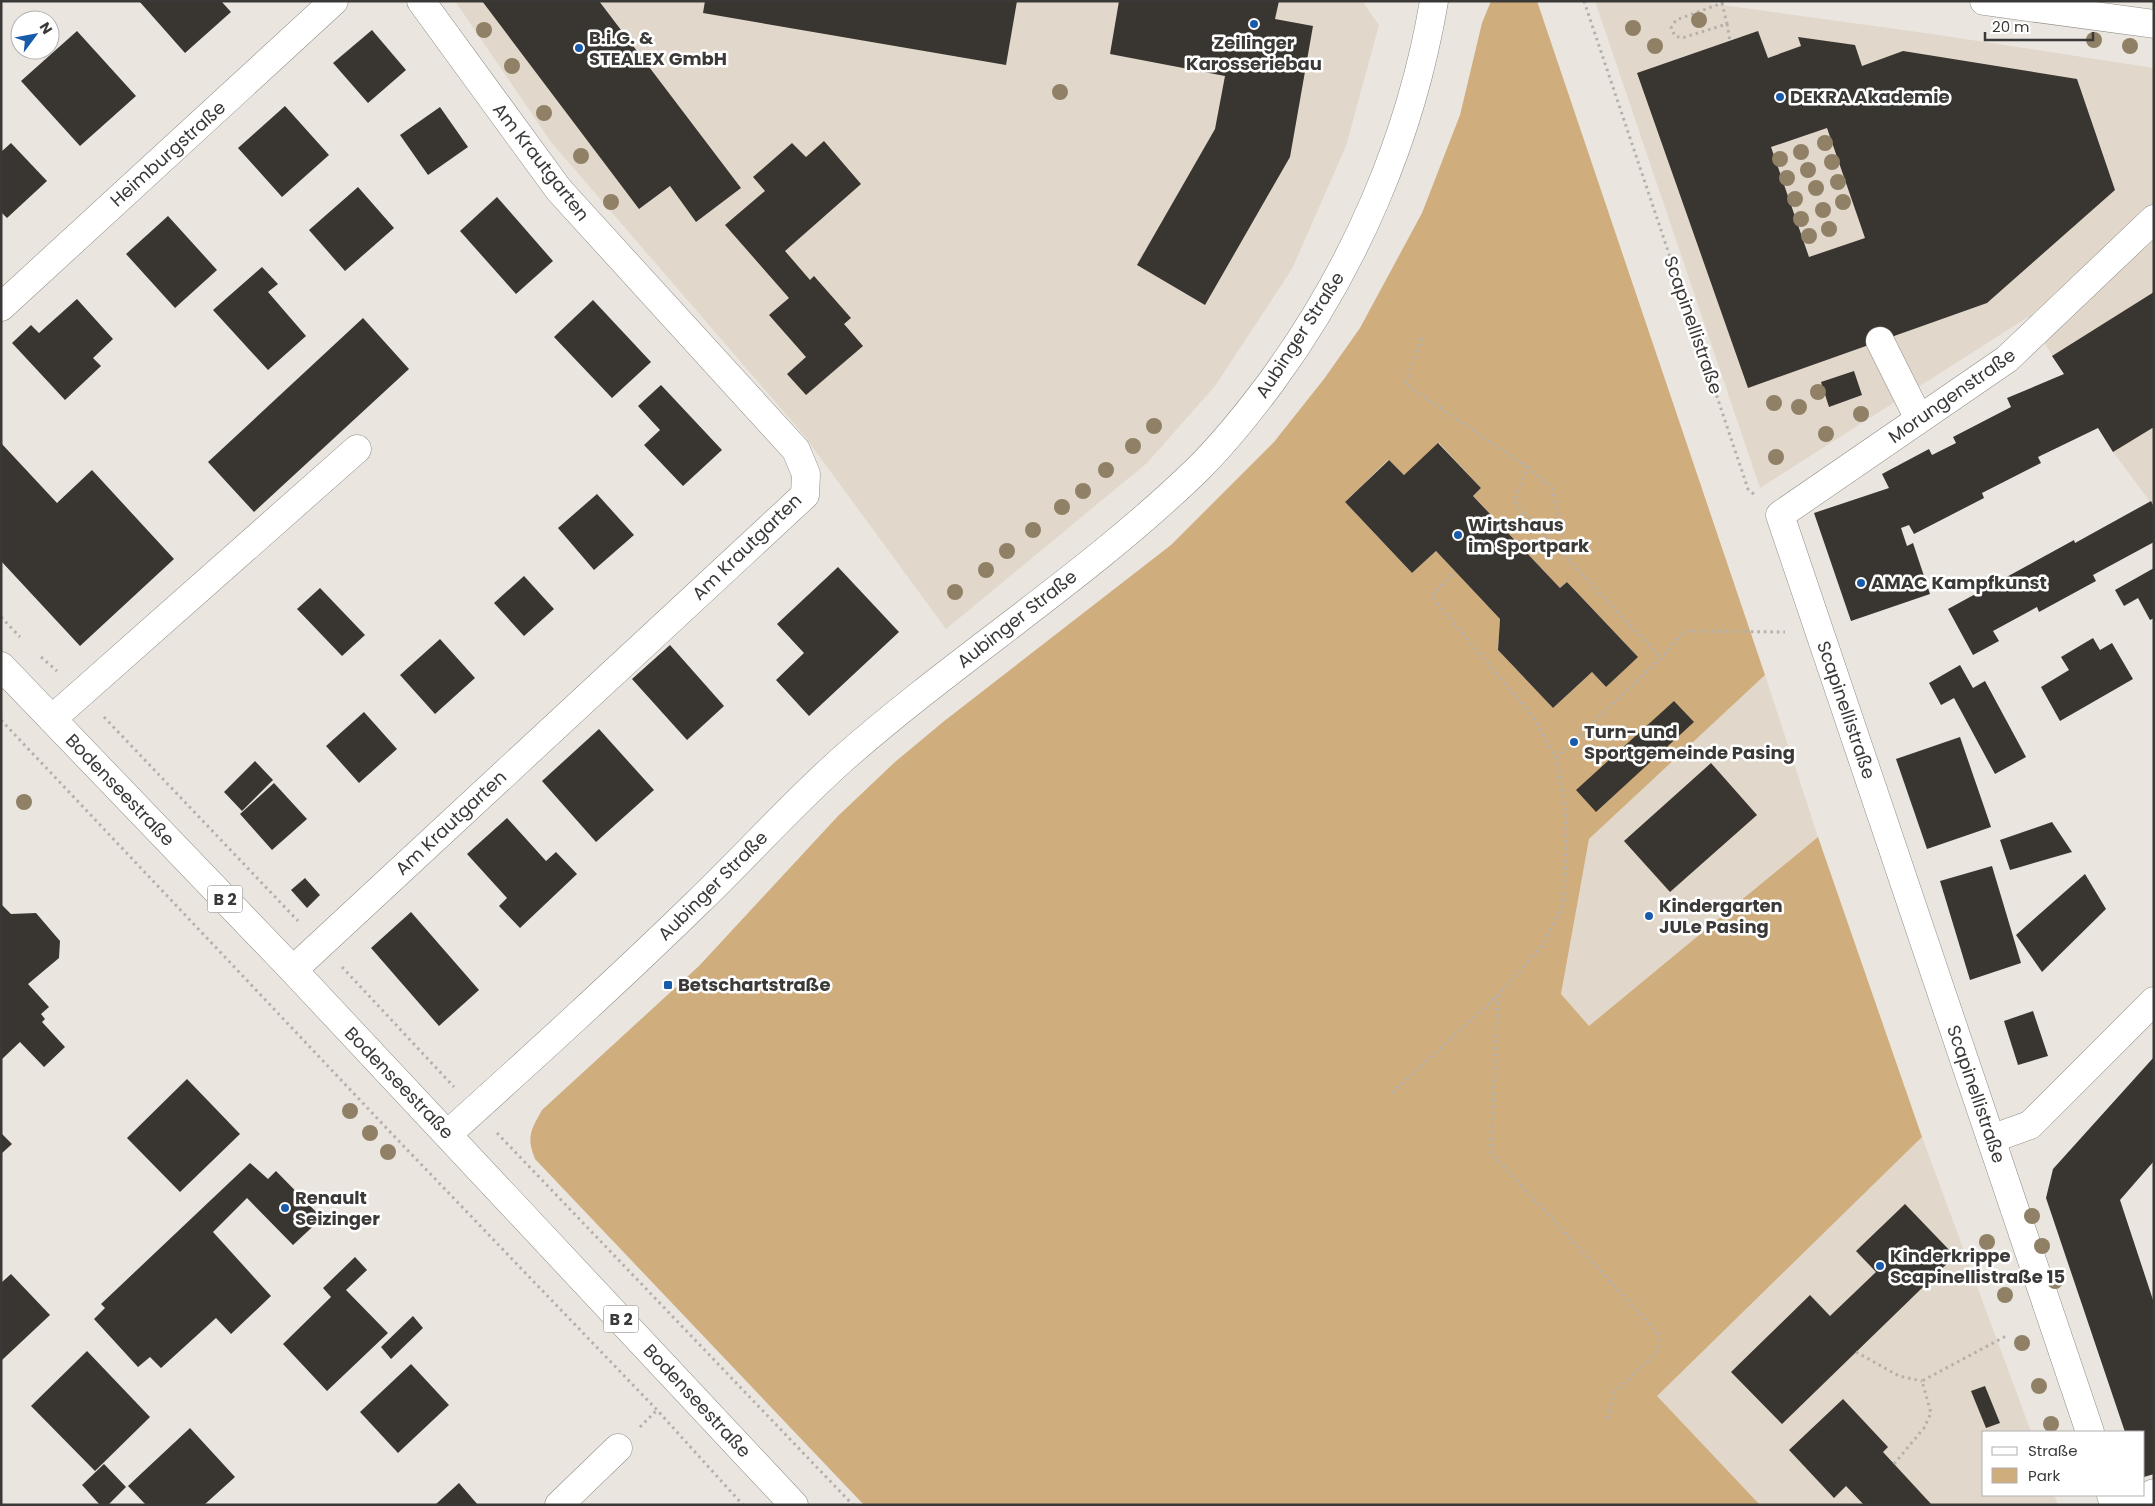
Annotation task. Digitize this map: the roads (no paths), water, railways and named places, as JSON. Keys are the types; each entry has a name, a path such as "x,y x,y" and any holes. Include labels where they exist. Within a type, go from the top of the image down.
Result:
{"street":[{"name":"Heimburgstraße","path":"1,307 334,1"},
{"name":"Am Krautgarten","path":"293,970 805,494 806,474 796,450 559,190 421,1"},
{"name":"Aubinger Straße","path":"448,1134 661,938 811,788 927,688 1147,516 1200,468 1244,419 1293,352 1334,287 1381,190 1414,92 1434,1"},
{"path":"1984,1 2154,24"},
{"name":"Morungenstraße","path":"1780,515 2007,360 2154,219"},
{"path":"1880,341 1919,420"},
{"path":"52,719 357,449"},
{"name":"Scapinellistraße","path":"1780,515 2090,1431"},
{"name":"Bodenseestraße","path":"1,666 293,970 794,1505"},
{"path":"1991,1140 2030,1125 2154,1001"},
{"path":"559,1505 618,1448"},
{"path":"2130,1505 2154,1493"}],"place":[{"name":"Zeilinger Karosseriebau","path":"1254,24"},
{"name":"B.i.G. & STEALEX GmbH","path":"579,48"},
{"name":"DEKRA Akademie","path":"1780,97"},
{"name":"Wirtshaus im Sportpark","path":"1458,535"},
{"name":"AMAC Kampfkunst","path":"1861,583"},
{"name":"Turn- und Sportgemeinde Pasing","path":"1574,742"},
{"name":"Kindergarten JULe Pasing","path":"1649,916"},
{"name":"Betschartstraße","path":"668,985"},
{"name":"Renault Seizinger","path":"285,1208"},
{"name":"Kinderkrippe Scapinellistraße 15","path":"1880,1266"}]}
